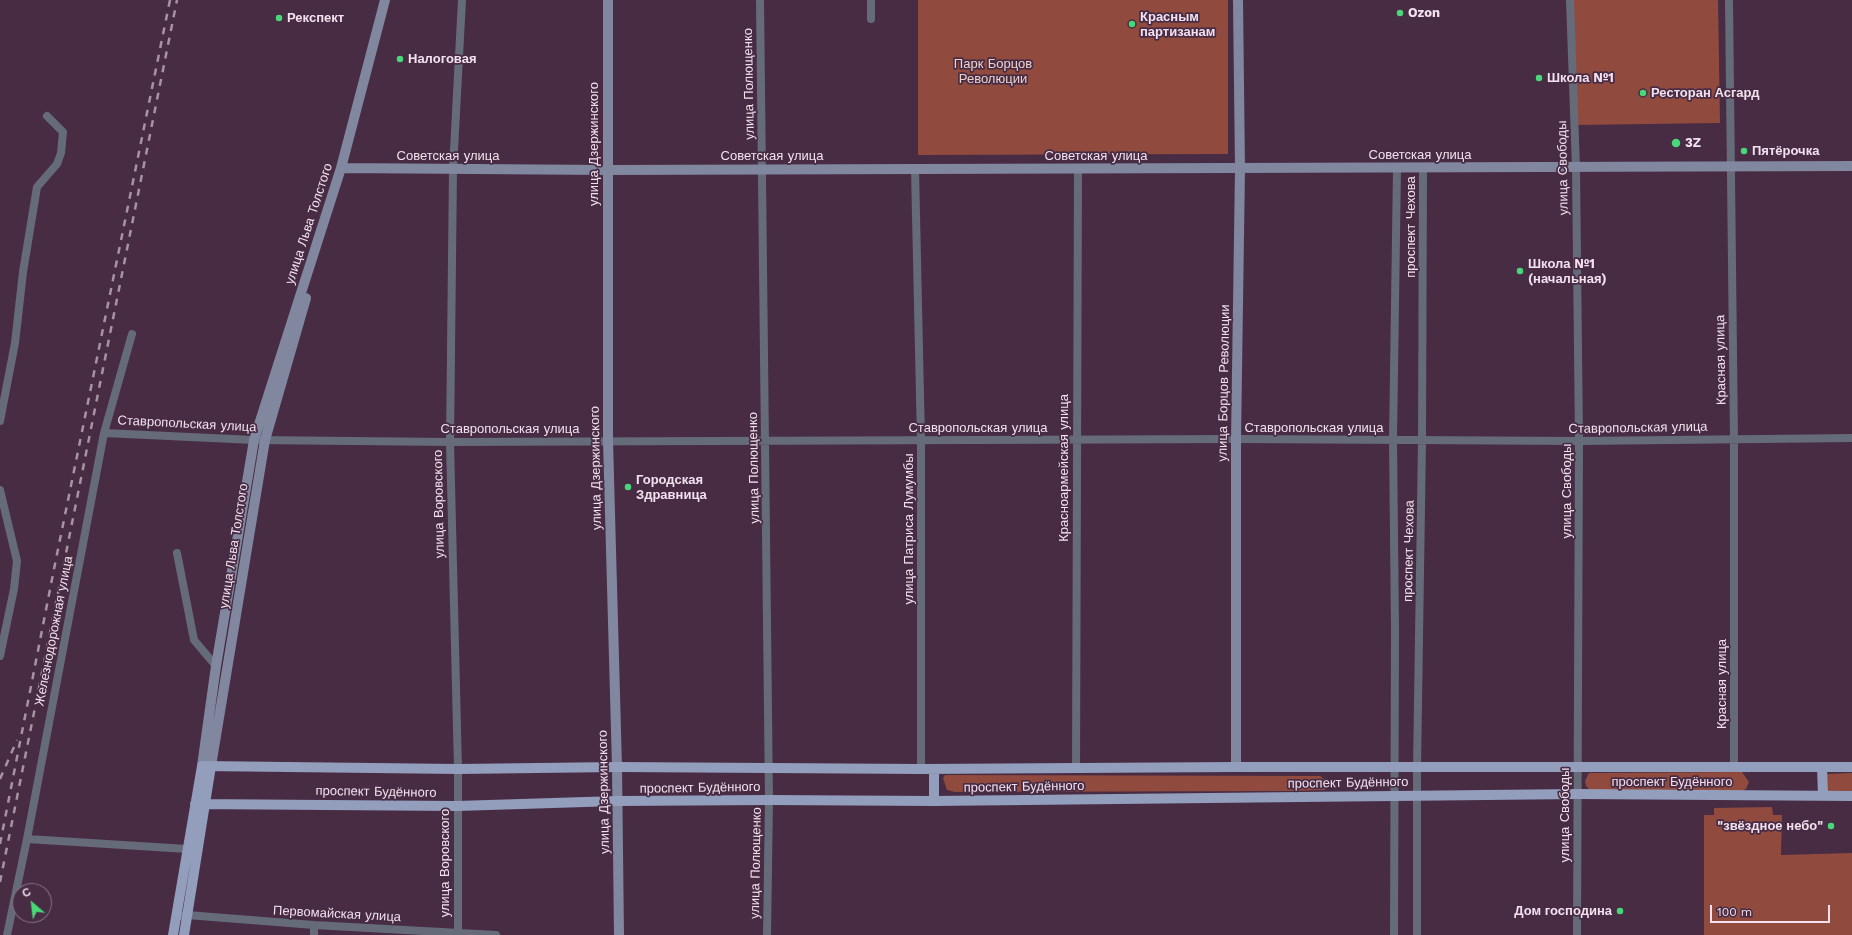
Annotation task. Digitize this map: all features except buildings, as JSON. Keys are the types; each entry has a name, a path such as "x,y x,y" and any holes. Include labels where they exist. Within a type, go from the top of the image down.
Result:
{"main road":[{"name":"проспект Будённого","path":"206,766 458,769 617,767 921,769 1236,767 1852,767"},
{"name":"улица Льва Толстого","path":"184,935 206,766"},
{"path":"1822,768 1823,796"},
{"path":"934,769 934,801"},
{"name":"проспект Будённого","path":"200,804 457,806 769,800 934,801 1578,794 1852,796"},
{"name":"улица Льва Толстого","path":"173,935 187,849 200,804"}],"street":[{"name":"улица Льва Толстого","path":"206,766 265,440 342,168 385,0"},
{"name":"улица Воровского","path":"458,934 458,769 450,442 453,169 462,0"},
{"name":"улица Дзержинского","path":"608,0 608,441 617,767 619,935"},
{"name":"улица Полющенко","path":"760,0 769,768 767,935"},
{"path":"871,0 871,19"},
{"name":"улица Борцов Революции","path":"1236,767 1236,439 1240,168 1238,0"},
{"name":"улица Свободы","path":"1570,0 1576,168 1579,441 1577,935"},
{"name":"Красная улица","path":"1729,0 1734,440 1734,768"},
{"path":"0,421 15,343 23,272 37,187 57,164 61,153 63,132 47,116"},
{"name":"Советская улица","path":"342,168 607,170 1576,168 1730,165 1852,166"},
{"name":"улица Льва Толстого","path":"206,766 216,666 254,440 342,168"},
{"name":"проспект Чехова","path":"1394,935 1395,768 1393,440 1397,168"},
{"name":"проспект Чехова","path":"1417,935 1417,768 1422,441 1423,168"},
{"name":"улица Патриса Лумумбы","path":"915,169 921,440 921,769"},
{"name":"Красноармейская улица","path":"1076,768 1078,169"},
{"name":"Железнодорожная улица","path":"7,935 27,839 104,433 132,334"},
{"name":"Ставропольская улица","path":"104,433 254,440 450,442 765,442 1236,439 1579,441 1852,438"},
{"path":"0,490 17,561 14,589 0,656"},
{"path":"177,553 194,640 216,666"},
{"path":"27,839 187,849"},
{"name":"Первомайская улица","path":"176,916 187,915 314,925 496,935"},
{"path":"314,925 314,935"}],"green space":[{"name":"Парк Борцов Революции","path":"918,0 1228,0 1228,154 918,155"},
{"path":"1573,0 1718,0 1720,123 1575,125"},
{"path":"1742,772 1749,782 1746,789 1740,792 1590,790 1586,786 1585,781 1589,773"},
{"path":"1852,773 1852,791 1827,791 1827,774"},
{"path":"945,775 1320,776 1324,779 1327,787 1324,790 1292,791 955,792 947,790 943,778"},
{"path":"1772,807 1773,815 1782,815 1781,855 1852,853 1852,935 1704,935 1704,815 1714,815 1714,808"}],"railway":[{"path":"0,844 55,564 170,0"},
{"path":"0,882 177,0"},
{"path":"0,779 17,740"}],"place":[{"name":"Ozon","path":"1400,13"},
{"name":"Рекспект","path":"279,18"},
{"name":"Красным партизанам","path":"1132,24"},
{"name":"Налоговая","path":"400,59"},
{"name":"Школа №1","path":"1539,78"},
{"name":"Ресторан Асгард","path":"1643,93"},
{"name":"3Z","path":"1676,143"},
{"name":"Пятёрочка","path":"1744,151"},
{"name":"Школа №1 (начальная)","path":"1520,271"},
{"name":"Городская Здравница","path":"628,487"},
{"name":"\"звёздное небо\"","path":"1831,826"},
{"name":"Дом господина","path":"1620,911"}]}
